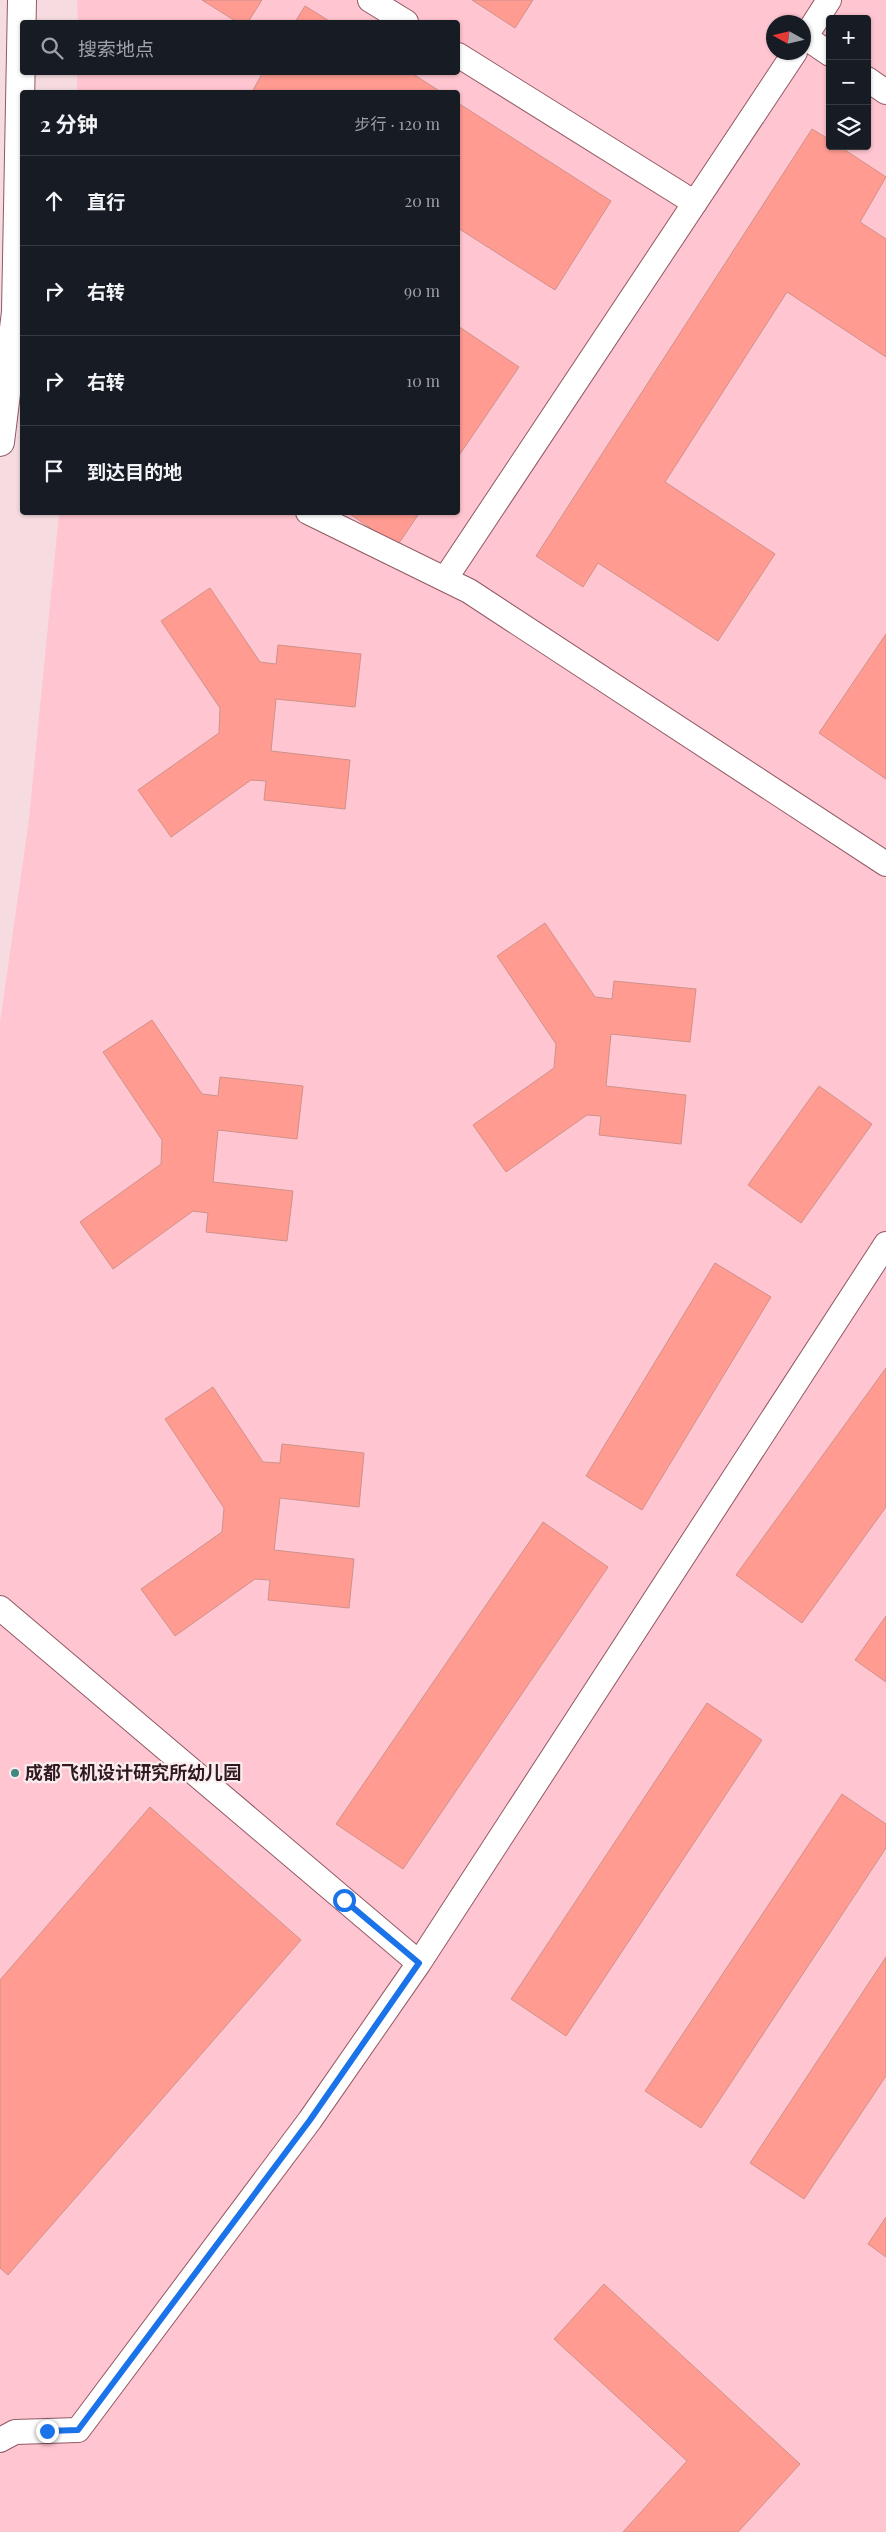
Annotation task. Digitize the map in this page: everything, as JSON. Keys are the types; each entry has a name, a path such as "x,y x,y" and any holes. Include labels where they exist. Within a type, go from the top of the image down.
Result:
{"street":[{"path":"22,0 22,20"},
{"path":"20,90 21,75"},
{"path":"0,442 16,312 20,104"}],"lane":[{"path":"370,0 403,20"},
{"path":"811,28 830,0"},
{"path":"811,47 826,52"},
{"path":"460,56 695,203"},
{"path":"445,579 790,60"},
{"path":"871,82 886,92"},
{"path":"314,515 477,596 886,864"},
{"path":"0,2440 15,2432 78,2430 310,2120 419,1963 886,1244"},
{"path":"0,1608 419,1963"}],"shaded area":[{"path":"77,0 886,0 886,2532 0,2532 0,1023 29,819 59,515 460,515 460,90 77,90 77,75 460,75 460,20 78,20"}],"building":[{"path":"202,0 262,0 249,20 234,20"},
{"path":"472,0 533,0 515,28"},
{"path":"305,6 328,20 296,20"},
{"path":"261,75 415,75 438,90 253,90"},
{"path":"460,104 611,201 555,290 460,229"},
{"path":"812,129 826,138 826,150 845,150 886,177 860,222 886,239 886,357 787,292 665,482 775,554 718,641 598,563 583,587 536,556"},
{"path":"460,327 519,367 460,454"},
{"path":"351,515 418,515 397,546"},
{"path":"210,588 260,662 276,664 278,645 361,654 355,707 276,699 271,751 350,760 345,809 264,800 266,781 251,780 171,837 138,790 219,733 220,708 161,621"},
{"path":"886,634 886,779 819,733"},
{"path":"545,923 595,997 612,999 614,981 696,989 690,1042 611,1034 606,1086 686,1095 681,1144 599,1135 601,1116 587,1115 506,1172 473,1125 554,1068 556,1044 497,956"},
{"path":"152,1020 202,1094 218,1096 220,1077 303,1086 297,1139 218,1130 213,1182 293,1191 287,1241 206,1232 208,1213 193,1211 113,1269 80,1222 161,1164 162,1140 103,1052"},
{"path":"819,1086 872,1124 801,1223 748,1185"},
{"path":"715,1263 771,1297 642,1510 586,1476"},
{"path":"886,1368 886,1507 802,1623 736,1575"},
{"path":"213,1387 263,1462 280,1463 282,1444 364,1453 359,1507 280,1498 274,1550 354,1559 349,1608 268,1600 270,1580 255,1579 175,1636 141,1589 222,1532 224,1508 165,1419"},
{"path":"543,1522 608,1567 403,1869 336,1824"},
{"path":"886,1616 886,1682 855,1660"},
{"path":"707,1703 762,1740 566,2036 511,1999"},
{"path":"842,1794 886,1824 886,1848 701,2128 645,2091"},
{"path":"150,1807 301,1940 8,2275 0,2268 0,1980"},
{"path":"886,1957 886,2076 804,2199 750,2163"},
{"path":"886,2217 886,2257 868,2244"},
{"path":"604,2284 800,2464 738,2532 623,2532 687,2461 554,2339"}],"place":[{"name":"成都飞机设计研究所幼儿园","path":"15,1773"}],"route":[{"path":"47,2431 78,2430 310,2120 419,1963 344,1900"}]}
